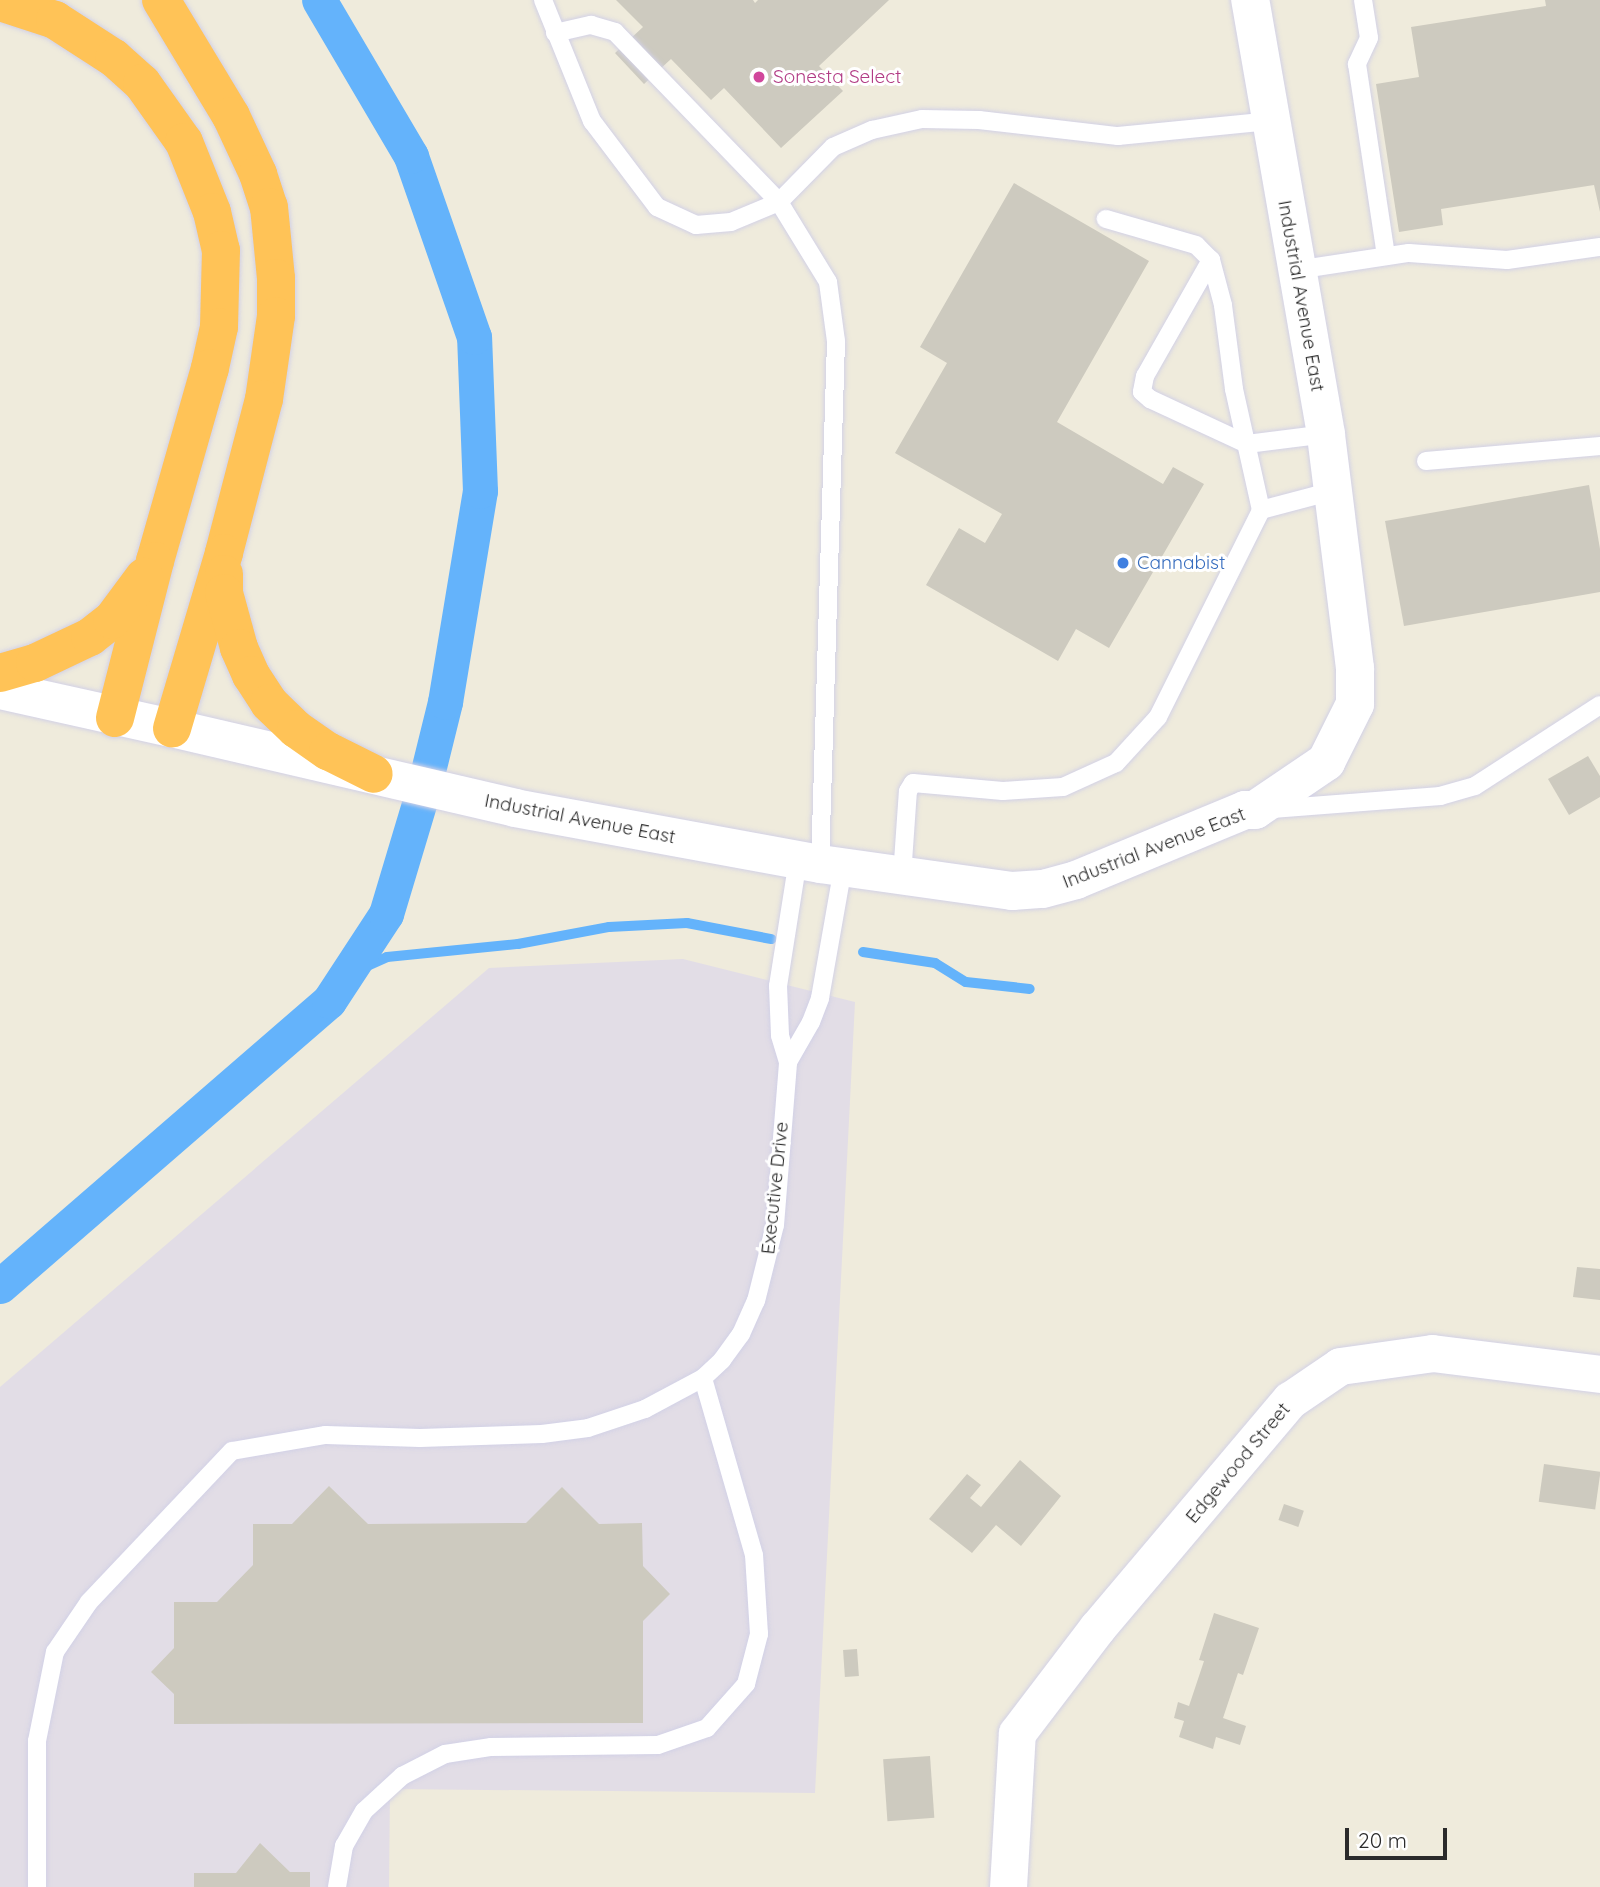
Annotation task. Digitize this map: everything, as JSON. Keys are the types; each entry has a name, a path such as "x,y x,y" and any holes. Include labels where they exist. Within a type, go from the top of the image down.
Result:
{"highway":[{"path":"161,0 244,142 269,208 274,243 276,316 264,399 224,553 172,728"},
{"path":"0,2 55,20 114,58 142,83 184,142 212,212 221,250 219,327 115,718"},
{"path":"224,553 225,593 230,620 251,675 269,703 296,729 328,751 374,774"},
{"path":"0,673 35,663 90,637 112,620 130,599 155,561"}],"street":[{"name":"Industrial Avenue East","path":"0,690 515,808 821,864 978,889 1043,889 1076,880 1245,810 1255,810 1326,762 1356,704 1354,655 1326,434 1250,0"},
{"name":"Edgewood Street","path":"1008,1887 1017,1733 1086,1643 1290,1401 1340,1366 1433,1353 1600,1374"}],"lane":[{"path":"543,0 592,121 657,207 696,225 731,222 779,202 833,147 872,130 922,119 979,120 1118,136 1272,121"},
{"path":"1363,0 1369,38 1357,64 1386,256"},
{"path":"555,33 591,25 615,33 779,202 828,282 836,341 821,864"},
{"path":"902,876 908,791 913,783 1003,791 1063,787 1116,763 1158,717 1262,510 1234,389 1223,305 1211,260 1196,245 1106,219"},
{"path":"1296,270 1409,253 1507,260 1600,247"},
{"path":"1211,260 1145,376 1142,392 1150,399 1247,444 1326,434"},
{"path":"1426,461 1600,446"},
{"path":"1262,510 1333,491"},
{"path":"1255,810 1440,796 1475,786 1600,705"},
{"name":"Executive Drive","path":"788,1062 811,1022 820,998 821,864"},
{"name":"Executive Drive","path":"37,1887 37,1741 55,1653 89,1602 232,1451 326,1435 420,1438 542,1434 588,1428 645,1409 703,1378 722,1360 741,1334 768,1263 775,1225 788,1062 780,1035 778,986 821,864"},
{"path":"337,1887 344,1846 363,1811 402,1776 445,1754 491,1747 658,1745 706,1728 746,1684 759,1633 754,1555 703,1378"}],"shaded area":[{"path":"683,959 855,1002 815,1793 390,1789 389,1887 0,1887 0,1387 489,968"}],"building":[{"name":"Sonesta Select","path":"616,0 753,0 755,3 758,0 889,0 819,66 843,91 781,148 724,88 711,100 671,59 644,84 615,53 643,27"},
{"path":"1545,0 1600,0 1600,212 1594,185 1441,209 1443,225 1399,232 1376,84 1419,77 1411,27 1546,6"},
{"path":"1014,183 1149,261 1057,422 1163,484 1173,467 1204,484 1109,648 1076,629 1058,661 926,585 959,528 985,543 1002,514 895,453 947,363 920,347"},
{"path":"1589,485 1600,549 1600,592 1404,626 1385,521"},
{"path":"1588,756 1600,776 1600,797 1569,815 1548,779"},
{"path":"1577,1267 1600,1269 1600,1300 1573,1297"},
{"path":"1020,1460 1061,1496 1021,1546 996,1525 972,1553 929,1519 967,1474 981,1485 970,1498 981,1507"},
{"path":"1544,1464 1600,1472 1595,1510 1539,1502"},
{"path":"329,1486 368,1524 526,1523 562,1487 599,1524 642,1523 643,1566 670,1594 643,1621 643,1723 174,1724 174,1694 151,1672 174,1648 174,1602 217,1602 253,1565 253,1524 292,1524"},
{"path":"1284,1504 1304,1511 1298,1527 1278,1520"},
{"path":"1214,1613 1259,1628 1243,1675 1238,1673 1223,1718 1246,1726 1240,1745 1216,1737 1213,1749 1179,1737 1184,1721 1174,1718 1178,1702 1189,1706 1204,1661 1199,1660"},
{"path":"857,1649 859,1676 845,1677 843,1650"},
{"path":"930,1756 934,1818 887,1821 883,1759"},
{"path":"260,1843 290,1872 310,1872 310,1887 194,1887 194,1873 236,1873"}],"waterway":[{"path":"0,1286 329,1001 386,914 424,787 445,702 480,491 474,337 411,156 319,0"},
{"path":"345,976 387,957 518,944 609,927 687,923 771,939"},
{"path":"863,952 935,963 966,982 1030,989"}],"place":[{"name":"Sonesta Select","path":"759,77"},
{"name":"Cannabist","path":"1123,563"}]}
